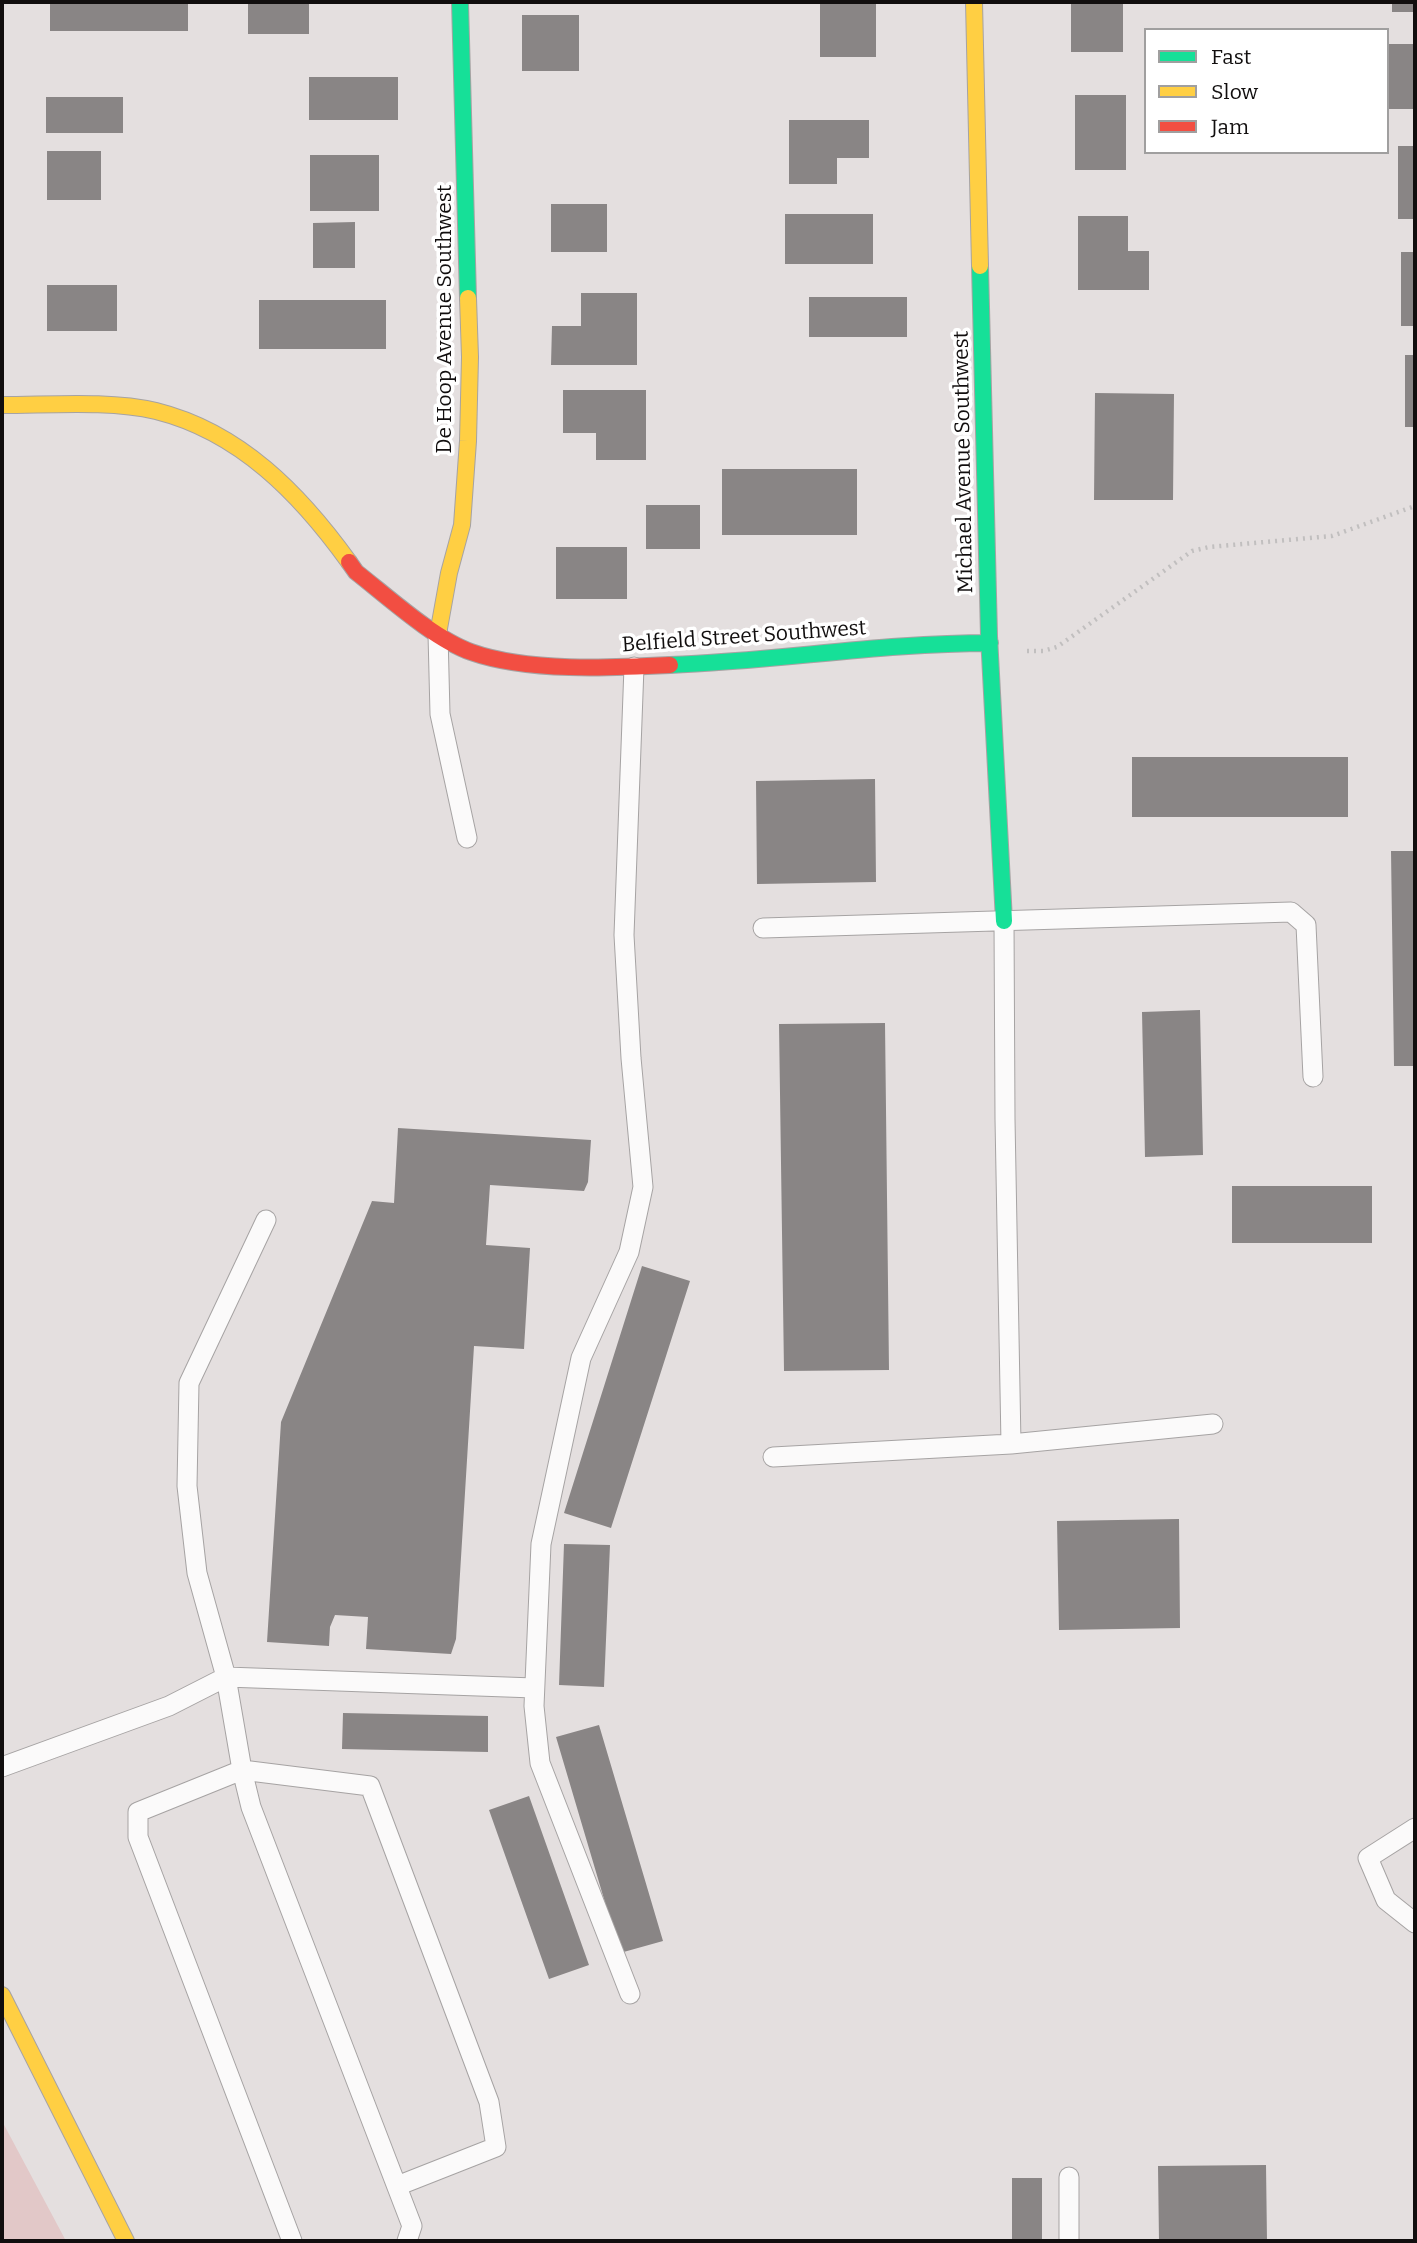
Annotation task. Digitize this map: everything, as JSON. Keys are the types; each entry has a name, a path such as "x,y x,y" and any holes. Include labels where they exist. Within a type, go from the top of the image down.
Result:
{"street":[{"name":"De Hoop Avenue Southwest","path":"438,634 449,573 462,525 468,441 470,357 460,2"},
{"name":"Michael Avenue Southwest","path":"974,2 990,643 1004,921"},
{"name":"Belfield Street Southwest","path":"2,405 99,405 155,411 201,427 228,442 279,478 326,530 356,572 438,634 470,652 522,665 634,667 729,663 942,643 990,643"},
{"path":"2,1995 126,2241"}],"lane":[{"path":"438,634 440,714 467,838"},
{"path":"630,1994 540,1763 534,1688 541,1544 581,1358 629,1252 643,1187 631,1058 624,935 634,667"},
{"path":"763,928 1291,912 1306,925 1313,1077"},
{"path":"1004,921 1011,1444"},
{"path":"266,1220 189,1383 187,1486 197,1573 226,1677 251,1807 412,2226 407,2241"},
{"path":"773,1457 1011,1444 1213,1424"},
{"path":"2,1767 169,1706 226,1677 534,1688"},
{"path":"292,2241 138,1838 138,1812 242,1770 370,1786 489,2102 496,2147 397,2186"},
{"path":"1415,1828 1368,1858 1386,1900 1415,1923"},
{"path":"1069,2177 1069,2241"}],"path":[{"path":"1017,651 1043,651 1057,647 1192,551 1209,547 1332,536 1415,506"}],"shaded area":[{"path":"2,2121 66,2241 2,2241"}],"building":[{"path":"50,2 188,2 188,31 50,31"},
{"path":"248,2 309,2 309,34 248,34"},
{"path":"820,2 876,2 876,57 820,57"},
{"path":"1071,2 1123,2 1123,52 1071,52"},
{"path":"1392,2 1415,2 1415,12 1392,12"},
{"path":"522,15 579,15 579,71 522,71"},
{"path":"1389,44 1415,44 1415,109 1389,109"},
{"path":"309,77 398,77 398,120 309,120"},
{"path":"1075,95 1126,95 1126,170 1075,170"},
{"path":"46,97 123,97 123,133 46,133"},
{"path":"789,120 869,120 869,158 837,158 837,184 789,184"},
{"path":"1398,146 1415,146 1415,219 1398,219"},
{"path":"47,151 101,151 101,200 47,200"},
{"path":"310,155 379,155 379,211 310,211"},
{"path":"551,204 607,204 607,252 551,252"},
{"path":"785,214 873,214 873,264 785,264"},
{"path":"1078,216 1128,216 1128,251 1149,251 1149,290 1078,290"},
{"path":"355,222 355,268 313,268 313,223"},
{"path":"1401,252 1415,252 1415,326 1401,326"},
{"path":"47,285 117,285 117,331 47,331"},
{"path":"581,293 637,293 637,365 551,365 552,326 581,326"},
{"path":"809,297 907,297 907,337 809,337"},
{"path":"259,300 386,300 386,349 259,349"},
{"path":"1405,355 1415,355 1415,427 1405,427"},
{"path":"563,390 646,390 646,460 596,460 596,433 563,433"},
{"path":"1095,393 1174,394 1173,500 1094,500"},
{"path":"722,469 857,469 857,535 722,535"},
{"path":"646,505 700,505 700,549 646,549"},
{"path":"556,547 627,547 627,599 556,599"},
{"path":"1132,757 1348,757 1348,817 1132,817"},
{"path":"875,779 876,882 757,884 756,781"},
{"path":"1391,851 1415,851 1415,1066 1394,1066"},
{"path":"1200,1010 1203,1155 1145,1157 1142,1012"},
{"path":"885,1023 889,1370 784,1371 779,1024"},
{"path":"398,1128 591,1140 588,1182 584,1191 490,1185 486,1245 530,1248 524,1349 474,1346 456,1639 451,1654 366,1649 368,1617 335,1615 330,1627 329,1646 267,1642 281,1422 372,1201 394,1203"},
{"path":"1232,1186 1372,1186 1372,1243 1232,1243"},
{"path":"642,1266 690,1281 611,1528 564,1513"},
{"path":"1179,1519 1180,1628 1059,1630 1057,1521"},
{"path":"564,1544 610,1545 604,1687 559,1685"},
{"path":"343,1713 488,1716 488,1752 342,1749"},
{"path":"599,1725 663,1941 620,1953 556,1737"},
{"path":"529,1796 589,1965 549,1979 489,1810"},
{"path":"1266,2165 1267,2241 1159,2241 1158,2166"},
{"path":"1012,2178 1042,2178 1042,2241 1012,2241"}],"traffic: fast":[{"path":"460,2 468,298"},
{"path":"980,266 989,636 1004,921"},
{"path":"670,665 910,646 990,643"}],"traffic: slow":[{"path":"974,2 980,266"},
{"path":"438,634 449,573 462,525 468,441 468,298"},
{"path":"2,405 119,405 156,411 215,434 241,450 289,490 349,562"},
{"path":"2,1995 126,2241"}],"traffic: jam":[{"path":"349,562 356,572 412,617 442,638 471,652 543,666 670,665"}]}
